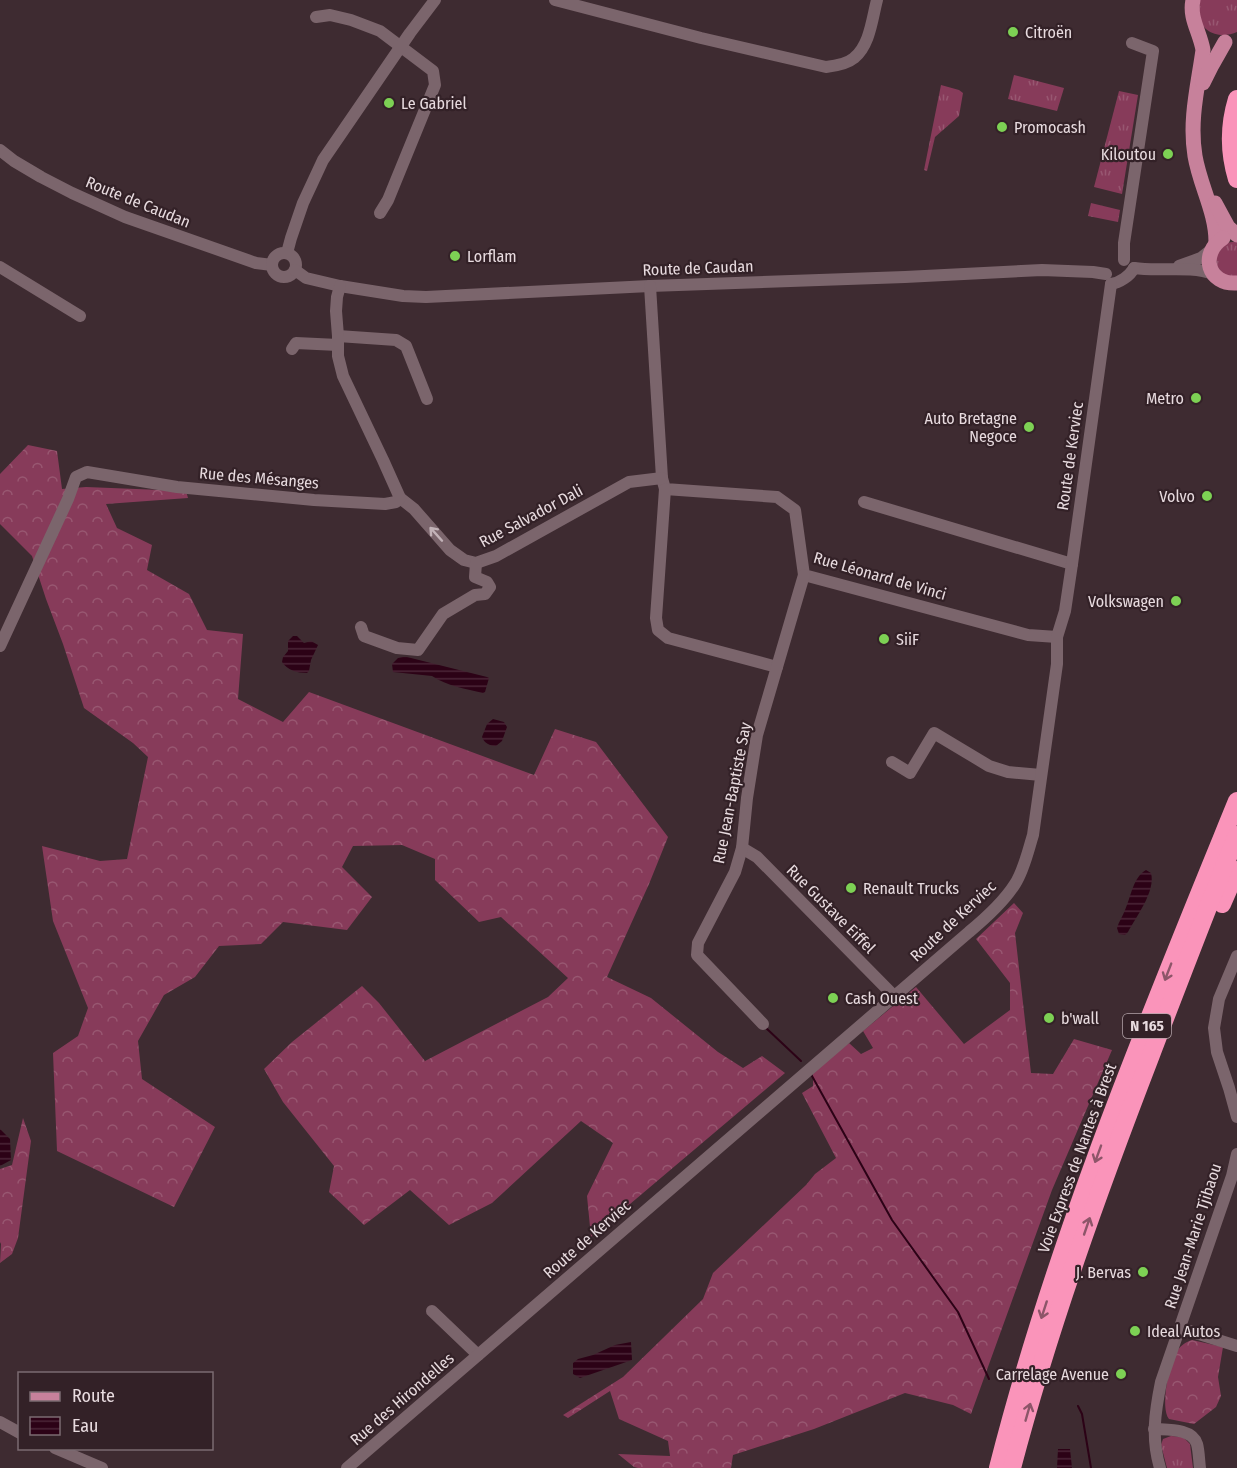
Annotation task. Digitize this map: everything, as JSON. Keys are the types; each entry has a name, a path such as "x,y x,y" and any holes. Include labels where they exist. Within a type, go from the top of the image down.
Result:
{"highway":[{"path":"1237,99 1231,129 1233,161 1237,178"},
{"name":"Voie Express de Nantes à Brest","path":"998,1468 1042,1315 1089,1178 1167,972 1237,801"},
{"name":"Voie Express de Nantes à Brest","path":"1012,1468 1062,1300 1089,1220 1237,835"},
{"path":"1152,1052 1165,1033 1237,870"},
{"path":"989,1468 991,1461 1005,1441"}],"main road":[{"path":"1193,0 1192,17 1202,40 1203,50 1194,100 1193,141 1198,169 1214,221 1213,246 1209,260 1214,274 1222,281 1237,283"},
{"path":"1197,29 1209,39 1217,42 1231,41"},
{"path":"1231,41 1207,74 1200,94 1198,140 1209,190 1228,227 1237,235"},
{"path":"1213,246 1227,236 1237,235"}],"street":[{"path":"287,253 303,203 323,160 435,0"},
{"path":"555,0 701,38 826,67 840,65 854,59 865,45 877,0"},
{"path":"316,17 330,15 380,31 433,70 435,85 388,200 380,213"},
{"path":"1128,265 1124,243 1153,51 1132,43"},
{"name":"Route de Caudan","path":"0,150 40,177 125,217 256,263 272,265 275,273 282,276 289,276 295,270 306,278 403,296 426,297 1042,270 1093,272 1112,277"},
{"path":"1112,277 1128,265 1155,270 1172,268 1201,258 1213,246"},
{"path":"272,265 277,255 287,253 294,257 295,270"},
{"path":"0,267 80,316"},
{"path":"1172,268 1214,274"},
{"name":"Route de Kerviec","path":"478,1355 993,911 1016,883 1028,855 1033,835 1057,664 1057,638 1065,611 1112,277"},
{"path":"340,286 337,304 338,356 343,376 400,498"},
{"path":"650,286 664,483 656,618 658,630 669,638 777,667"},
{"path":"292,349 296,344 338,340 396,340 406,346 427,399"},
{"name":"Rue des Mésanges","path":"0,646 76,477 87,472 177,487 314,500 385,504 396,502 400,498"},
{"name":"Rue Salvador Dali","path":"400,498 414,509 450,550 464,560 476,563 496,556 629,482 664,483"},
{"name":"Rue Léonard de Vinci","path":"664,483 777,497 795,510 804,575 1028,635 1057,638"},
{"path":"864,502 1072,564"},
{"path":"361,627 364,636 397,648 418,650 443,614 475,595 485,594 490,587 487,582 475,578 476,563"},
{"name":"Rue Jean-Baptiste Say","path":"763,1024 698,955 698,943 735,872 742,848 747,798 758,735 804,575"},
{"path":"892,762 910,773 934,733 989,766 1008,772 1041,775"},
{"name":"Rue Gustave Eiffel","path":"742,848 757,857 895,996"},
{"path":"1237,956 1219,999 1214,1028 1217,1052 1237,1117"},
{"name":"Rue Jean-Marie Tjibaou","path":"1160,1468 1154,1430 1161,1382 1232,1176 1237,1154"},
{"path":"432,1311 478,1355"},
{"path":"1180,1328 1237,1346"},
{"name":"Rue des Hirondelles","path":"347,1468 478,1355"},
{"path":"0,1422 18,1432"},
{"path":"1154,1430 1185,1432 1192,1436 1197,1443 1200,1468"},
{"path":"57,1450 86,1465 102,1468"}],"green space":[{"path":"1200,0 1237,0 1237,32 1219,35 1208,31 1201,21"},
{"path":"1014,75 1064,88 1057,111 1008,99"},
{"path":"941,85 963,93 959,116 935,137 927,171 924,170"},
{"path":"1119,91 1138,95 1122,194 1094,187"},
{"path":"1091,203 1120,210 1118,222 1088,216"},
{"path":"1237,242 1237,277 1224,275 1217,266 1216,256 1226,243"},
{"path":"28,445 57,451 62,489 86,487 186,491 188,498 106,504 117,528 152,545 147,570 189,594 207,630 243,634 238,699 283,722 309,692 534,775 555,729 596,742 668,837 607,977 651,998 718,1052 743,1068 762,1056 785,1073 591,1237 587,1196 613,1143 581,1121 492,1203 449,1225 410,1190 364,1225 329,1192 334,1166 283,1102 264,1069 292,1042 362,986 379,1003 425,1061 548,997 568,978 501,917 479,922 435,880 435,859 402,845 353,846 342,867 372,897 347,930 283,922 261,944 219,946 195,977 164,995 138,1041 142,1079 215,1127 174,1207 57,1151 53,1053 78,1036 88,1008 53,921 42,846 100,861 127,859 148,757 133,743 84,708 32,556 0,524 0,474"},
{"path":"1014,903 1023,913 1015,933 1031,1073 1053,1074 1074,1039 1112,1050 1052,1190 971,1414 953,1405 905,1393 814,1429 733,1455 731,1468 634,1467 618,1454 670,1456 668,1441 619,1419 610,1391 568,1418 563,1415 623,1377 703,1299 713,1273 815,1174 836,1158 802,1093 813,1086 813,1071 849,1043 861,1054 873,1048 863,1031 916,987 964,1044 1010,1010 1010,983 976,939"},
{"path":"23,1118 31,1141 18,1238 12,1254 0,1263 0,1169 12,1165"},
{"path":"1192,1340 1223,1347 1218,1377 1221,1396 1216,1407 1194,1424 1169,1419 1165,1405 1174,1357 1182,1345"},
{"path":"1171,1436 1183,1437 1190,1444 1193,1468 1167,1468 1161,1445 1163,1439"}],"water":[{"path":"293,636 297,636 304,643 311,641 318,645 307,673 293,671 282,662 288,651 288,641"},
{"path":"407,657 487,677 489,678 485,692 457,687 432,676 393,672 392,664 398,658"},
{"path":"493,719 504,722 507,727 502,741 496,746 488,744 482,737 487,724"},
{"path":"1146,870 1151,873 1152,880 1148,896 1128,932 1125,935 1119,934 1117,928 1133,888 1138,877"},
{"path":"0,1129 10,1139 11,1160 0,1166"},
{"path":"631,1342 632,1360 580,1378 573,1374 573,1363 578,1359 615,1345"},
{"path":"1058,1449 1070,1449 1072,1468 1057,1468"}],"waterway":[{"path":"766,1028 801,1061"},
{"path":"812,1076 892,1220 958,1312 989,1379"},
{"path":"1078,1406 1082,1414 1091,1468"}],"place":[{"name":"Citroën","path":"1013,32"},
{"name":"Le Gabriel","path":"389,103"},
{"name":"Promocash","path":"1002,127"},
{"name":"Kiloutou","path":"1168,154"},
{"name":"Lorflam","path":"455,256"},
{"name":"Metro","path":"1196,398"},
{"name":"Auto Bretagne Negoce","path":"1029,427"},
{"name":"Volvo","path":"1207,496"},
{"name":"Volkswagen","path":"1176,601"},
{"name":"SiiF","path":"884,639"},
{"name":"Renault Trucks","path":"851,888"},
{"name":"Cash Ouest","path":"833,998"},
{"name":"b'wall","path":"1049,1018"},
{"name":"J. Bervas","path":"1143,1272"},
{"name":"Ideal Autos","path":"1135,1331"},
{"name":"Carrelage Avenue","path":"1121,1374"}]}
